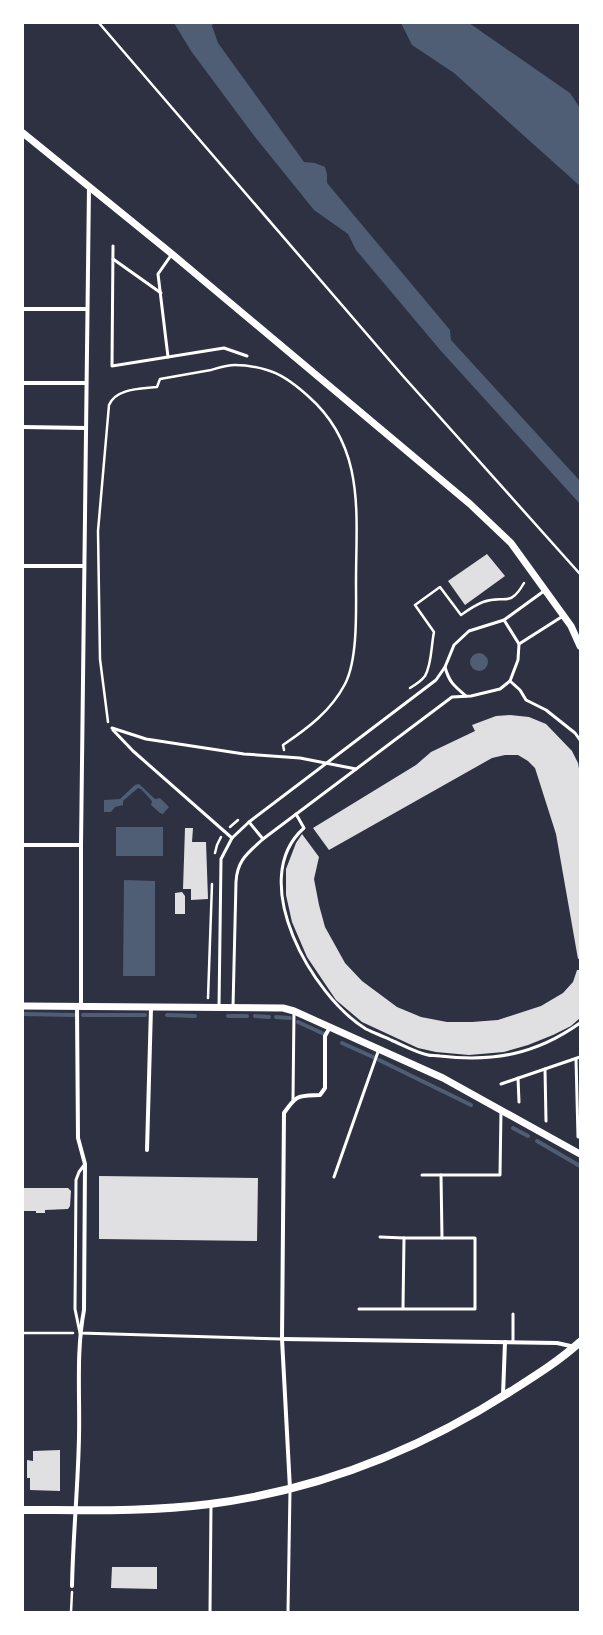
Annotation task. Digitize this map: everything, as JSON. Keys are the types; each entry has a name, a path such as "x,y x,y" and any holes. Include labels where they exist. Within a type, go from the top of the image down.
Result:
{"main road":[{"path":"23,1510 156,1510 211,1504 290,1490 347,1472 418,1444 485,1408 548,1367 577,1345"}],"street":[{"path":"23,133 172,254 470,504 511,544 571,626 580,646"},
{"path":"72,1586 79,1436 78,1350 84,1310 84,1164 78,1138 88,186"},
{"path":"23,309 86,309"},
{"path":"23,383 86,383"},
{"path":"23,427 85,428"},
{"path":"23,566 84,566"},
{"path":"23,845 81,845"},
{"path":"23,1006 283,1008 294,1011 443,1078 580,1154"},
{"path":"148,1150 151,1008"},
{"path":"290,1490 282,1339 284,1112 293,1100 299,1096 320,1095 325,1088 325,1036 330,1027"},
{"path":"282,1339 513,1342 577,1345"},
{"path":"503,1396 505,1342"}],"lane":[{"path":"113,246 112,366 224,348 247,356"},
{"path":"168,357 158,274 172,254"},
{"path":"113,259 161,293"},
{"path":"219,1007 221,859 232,838 249,822 436,680 445,666 454,645 469,631 504,620 545,590"},
{"path":"519,644 563,616"},
{"path":"233,1007 236,874 240,863 246,854 263,839 452,696 466,696 500,689 510,681 518,660 519,644 504,620"},
{"path":"445,666 448,679 453,686 466,696"},
{"path":"510,681 520,690 526,700 546,710 576,733 580,740"},
{"path":"112,728 146,739 244,754 300,758 327,762 356,769"},
{"path":"112,728 133,751 232,838"},
{"path":"296,814 304,828 297,834 284,861 281,891 286,915 306,962 334,1002 366,1028 428,1055 487,1059 525,1051 549,1042 562,1036 580,1023"},
{"path":"249,822 263,839"},
{"path":"293,1100 294,1011"},
{"path":"334,1178 379,1049"},
{"path":"501,1084 580,1057"},
{"path":"576,1058 578,1137"},
{"path":"545,1069 546,1121"},
{"path":"518,1078 519,1102"},
{"path":"422,1176 500,1175 501,1110"},
{"path":"84,1164 76,1180 75,1309 80,1333 282,1339"},
{"path":"441,1175 442,1238"},
{"path":"359,1309 475,1309 475,1238 404,1238 380,1236"},
{"path":"403,1308 404,1238"},
{"path":"513,1314 513,1342"},
{"path":"288,1612 290,1490"},
{"path":"210,1612 211,1504"}],"path":[{"path":"99,23 403,376 580,574"},
{"path":"112,728 108,721 100,659 98,531 109,405 112,398 119,393 157,387 160,379 233,365 246,366 269,371 286,379 317,404 330,419 347,454 356,492 356,608 350,670 346,683 327,710 310,727 283,745 284,750 291,751"},
{"path":"415,606 440,587 461,615 482,602 494,599 510,600 518,594 524,583"},
{"path":"23,1333 80,1333"},
{"path":"71,1612 72,1586"}],"water":[{"path":"174,23 213,23 212,26 218,43 304,162 315,163 325,167 327,183 450,330 451,340 580,481 580,504 441,351 356,250 348,234 314,210 255,137 191,51"},
{"path":"401,23 469,23 570,93 580,108 580,186 454,73 412,45"},
{"path":"479,653 483,654 487,658 487,666 483,670 479,671 475,670 471,666 470,662 471,658 475,654"},
{"path":"139,784 155,799 160,798 169,807 163,814 151,805 152,801 141,789 138,788 123,801 123,805 115,807 111,812 104,812 104,800 120,799 135,785"},
{"path":"116,827 163,827 163,856 116,856"},
{"path":"124,880 155,881 155,976 123,976"}],"building":[{"path":"487,554 505,576 465,605 448,581"},
{"path":"510,715 529,717 546,724 572,751 578,763 580,774 580,958 578,959 556,834 535,768 528,761 518,755 505,755 492,758 329,850 313,828 416,765 431,752 475,731 472,725 496,716"},
{"path":"185,828 193,828 192,842 206,842 208,899 191,900 191,889 183,889"},
{"path":"302,834 319,857 314,879 325,927 345,963 362,981 397,1007 421,1017 447,1022 498,1020 541,1006 563,993 573,982 577,970 580,970 580,1018 571,1026 528,1045 504,1052 469,1055 436,1052 418,1048 362,1022 336,1000 307,957 292,922 286,895 286,869 296,843"},
{"path":"182,892 185,896 185,914 175,914 175,893"},
{"path":"99,1176 258,1178 257,1241 99,1239"},
{"path":"23,1188 68,1188 71,1191 70,1206 68,1209 45,1210 45,1213 23,1211"},
{"path":"60,1450 60,1491 30,1490 30,1478 27,1478 27,1460 33,1461 33,1451"},
{"path":"112,1567 157,1567 157,1589 111,1588"}],"waterway":[{"path":"23,1014 74,1015"},
{"path":"83,1015 145,1015"},
{"path":"167,1015 195,1016"},
{"path":"228,1016 247,1016"},
{"path":"255,1016 269,1017"},
{"path":"276,1017 290,1018"},
{"path":"298,1022 324,1034"},
{"path":"342,1043 373,1057"},
{"path":"379,1060 471,1105"},
{"path":"513,1128 528,1136"},
{"path":"537,1141 580,1166"}]}
